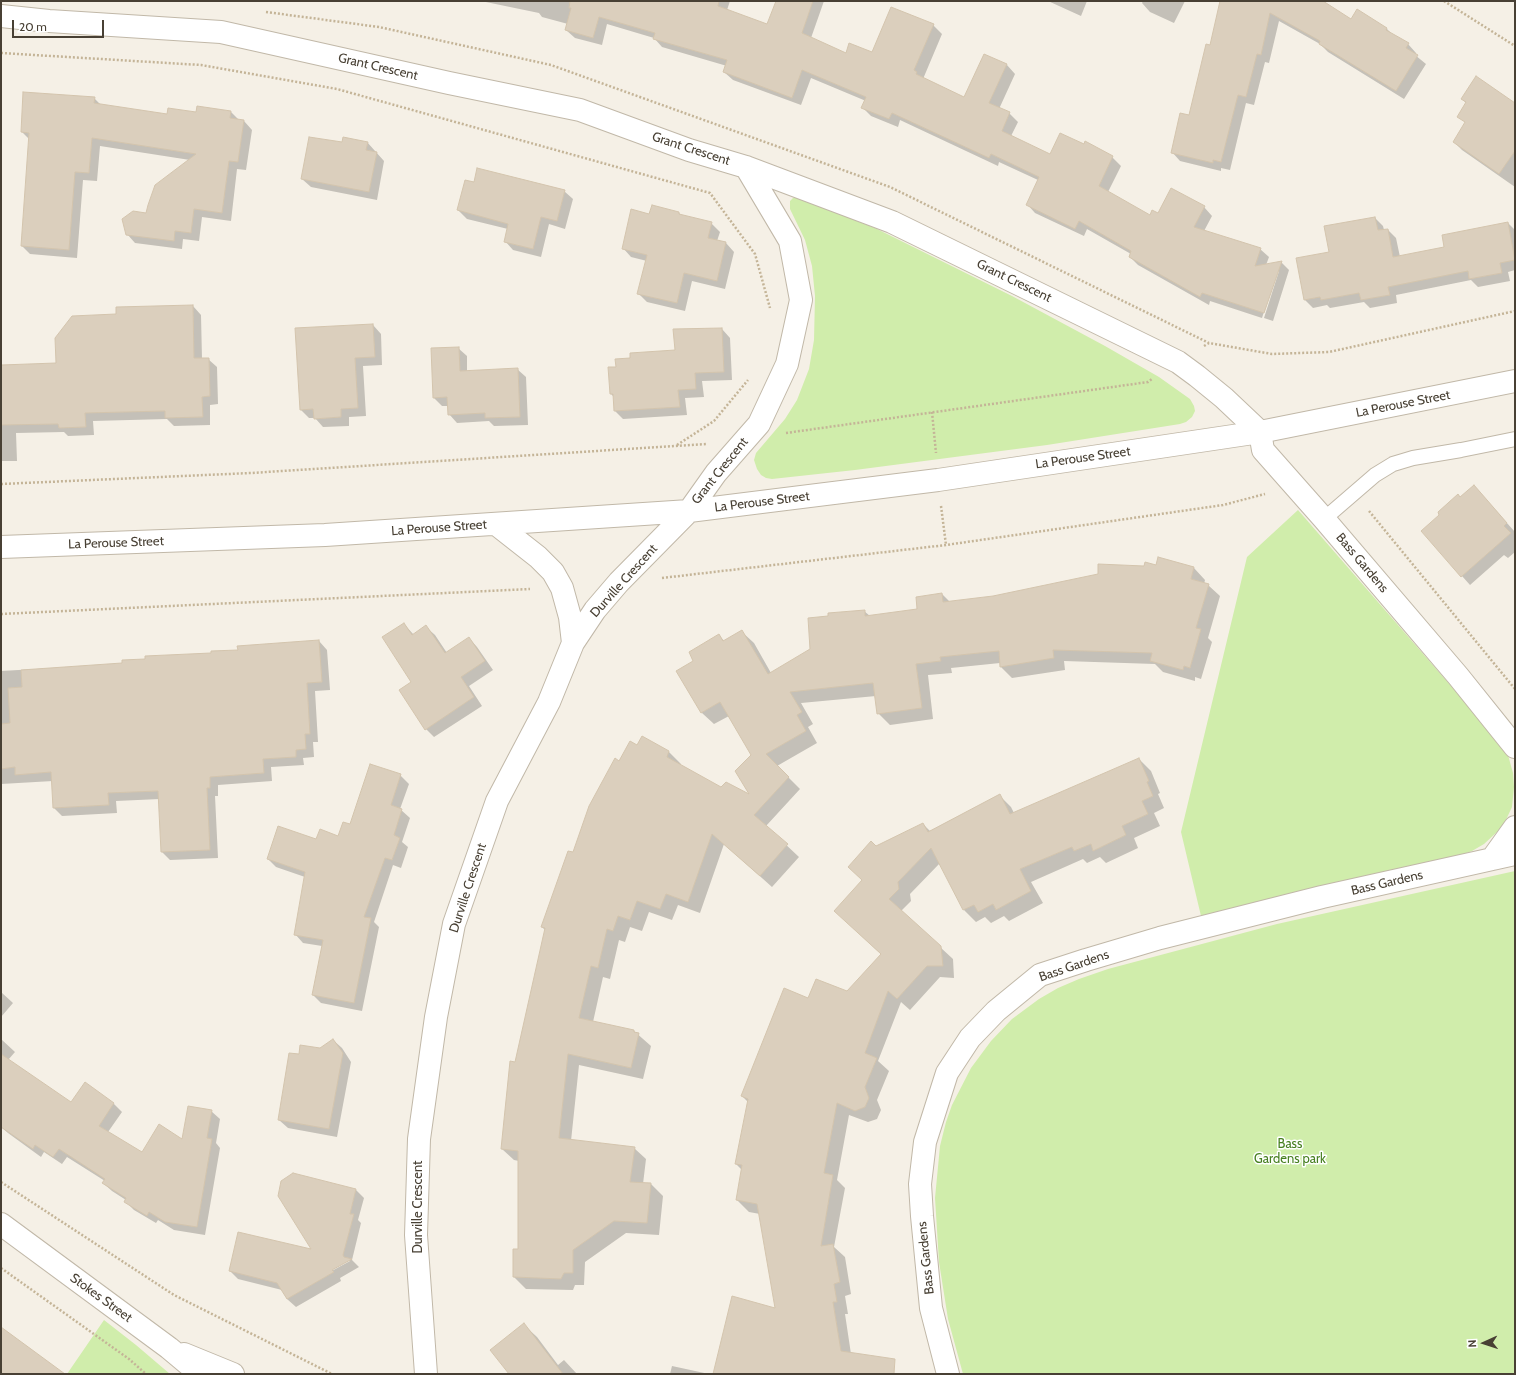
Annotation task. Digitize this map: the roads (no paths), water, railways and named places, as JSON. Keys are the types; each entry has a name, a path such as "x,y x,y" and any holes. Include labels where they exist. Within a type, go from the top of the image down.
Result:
{"street":[{"name":"Grant Crescent","path":"1,16 49,21 221,32 449,83 580,110 688,150 746,167 892,222 1178,362 1224,398 1260,432"},
{"name":"Grant Crescent","path":"688,511 716,473 759,424 786,364 801,300 790,241 746,167"},
{"name":"La Perouse Street","path":"1,547 325,535 688,511 938,480 1260,432 1515,381"},
{"name":"Bass Gardens","path":"1260,432 1263,450 1453,670 1515,747"},
{"name":"Durville Crescent","path":"426,1374 416,1235 419,1139 436,1017 454,924 497,801 549,702 573,643 595,610 619,582 688,511"},
{"path":"496,524 538,557 553,572 562,588 570,617 573,643"},
{"path":"1492,859 1515,827"},
{"name":"Bass Gardens","path":"948,1374 931,1308 920,1184 925,1142 947,1073 970,1038 996,1011 1040,975 1086,960 1160,938 1322,897 1515,854"},
{"name":"Stokes Street","path":"1,1224 169,1348 200,1374"},
{"path":"169,1348 233,1374"}],"lane":[{"path":"1324,519 1375,475 1393,464 1414,458 1461,450 1515,438"}],"park label":[{"name":"Bass Gardens park","path":"1290,1152"}]}
